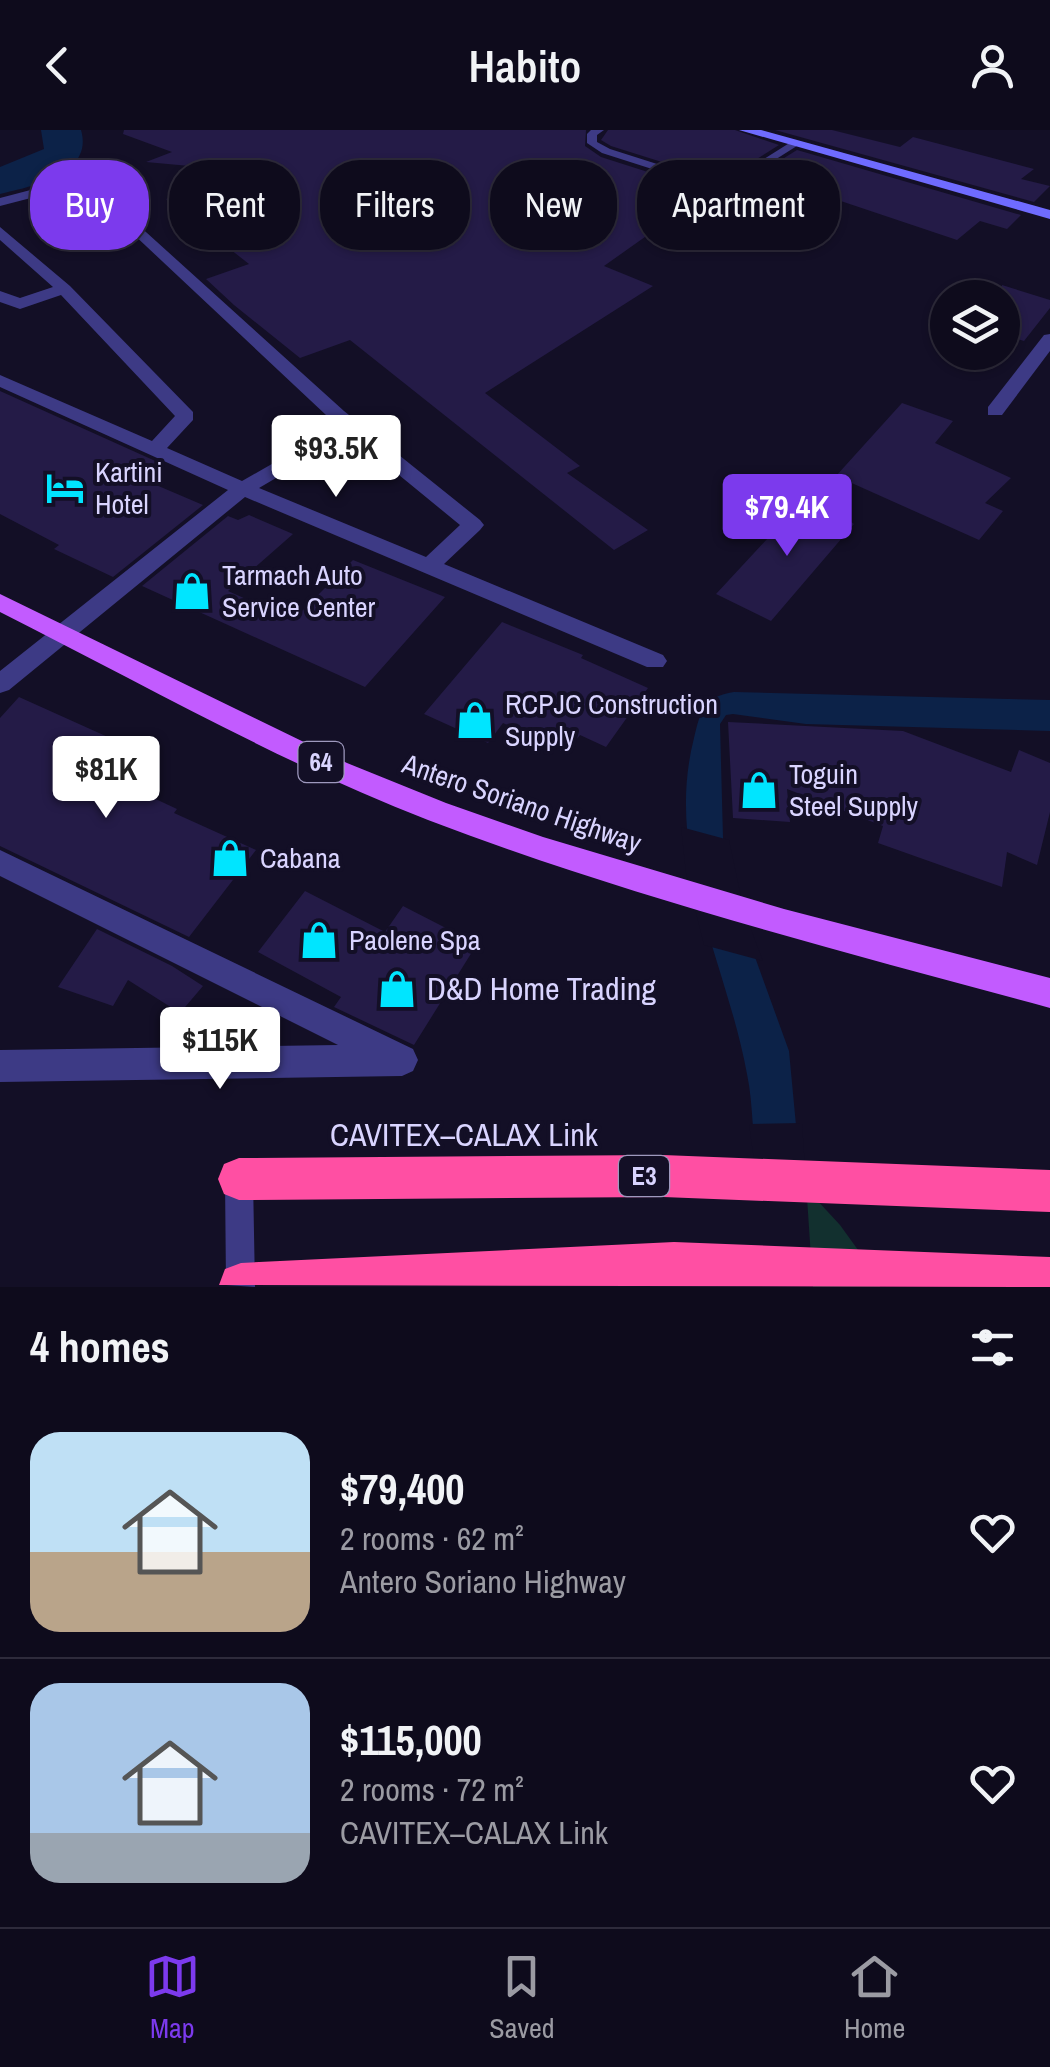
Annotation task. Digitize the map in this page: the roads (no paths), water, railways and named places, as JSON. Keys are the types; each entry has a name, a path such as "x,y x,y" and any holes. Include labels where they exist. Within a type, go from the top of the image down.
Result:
{"highway":[{"name":"CAVITEX–CALAX Link","path":"239,1178 663,1176 1050,1191"},
{"path":"242,1286 674,1264 1050,1279"}],"main road":[{"name":"Antero Soriano Highway","path":"0,602 354,777 542,849 784,922 1050,992"}],"street":[{"path":"746,130 1050,215"},
{"path":"0,202 84,180 337,415 473,525 430,566"},
{"path":"0,232 64,289 186,416 156,448"},
{"path":"0,296 20,304 64,289"},
{"path":"995,411 1050,339"},
{"path":"0,380 243,488 655,661"},
{"path":"0,684 243,488 298,456 337,415"},
{"path":"0,862 402,1060 0,1066"}],"lane":[{"path":"599,130 592,134 592,142 606,151 724,189 796,144"},
{"path":"239,1178 242,1286"}],"water":[{"path":"734,692 1050,700 1050,731 806,724 733,714 726,715 720,724 723,838 739,913 789,1051 807,1242 774,1199 760,1172 747,1074 692,866 687,782 694,738 705,706 716,697"}],"waterway":[{"path":"0,181 62,155 65,144 61,130"}],"place":[{"name":"Kartini Hotel","path":"65,488"},
{"name":"Tarmach Auto Service Center","path":"192,591"},
{"name":"RCPJC Construction Supply","path":"475,720"},
{"name":"Toguin Steel Supply","path":"759,790"},
{"name":"Cabana","path":"230,858"},
{"name":"Paolene Spa","path":"319,940"},
{"name":"D&D Home Trading","path":"397,989"}]}
